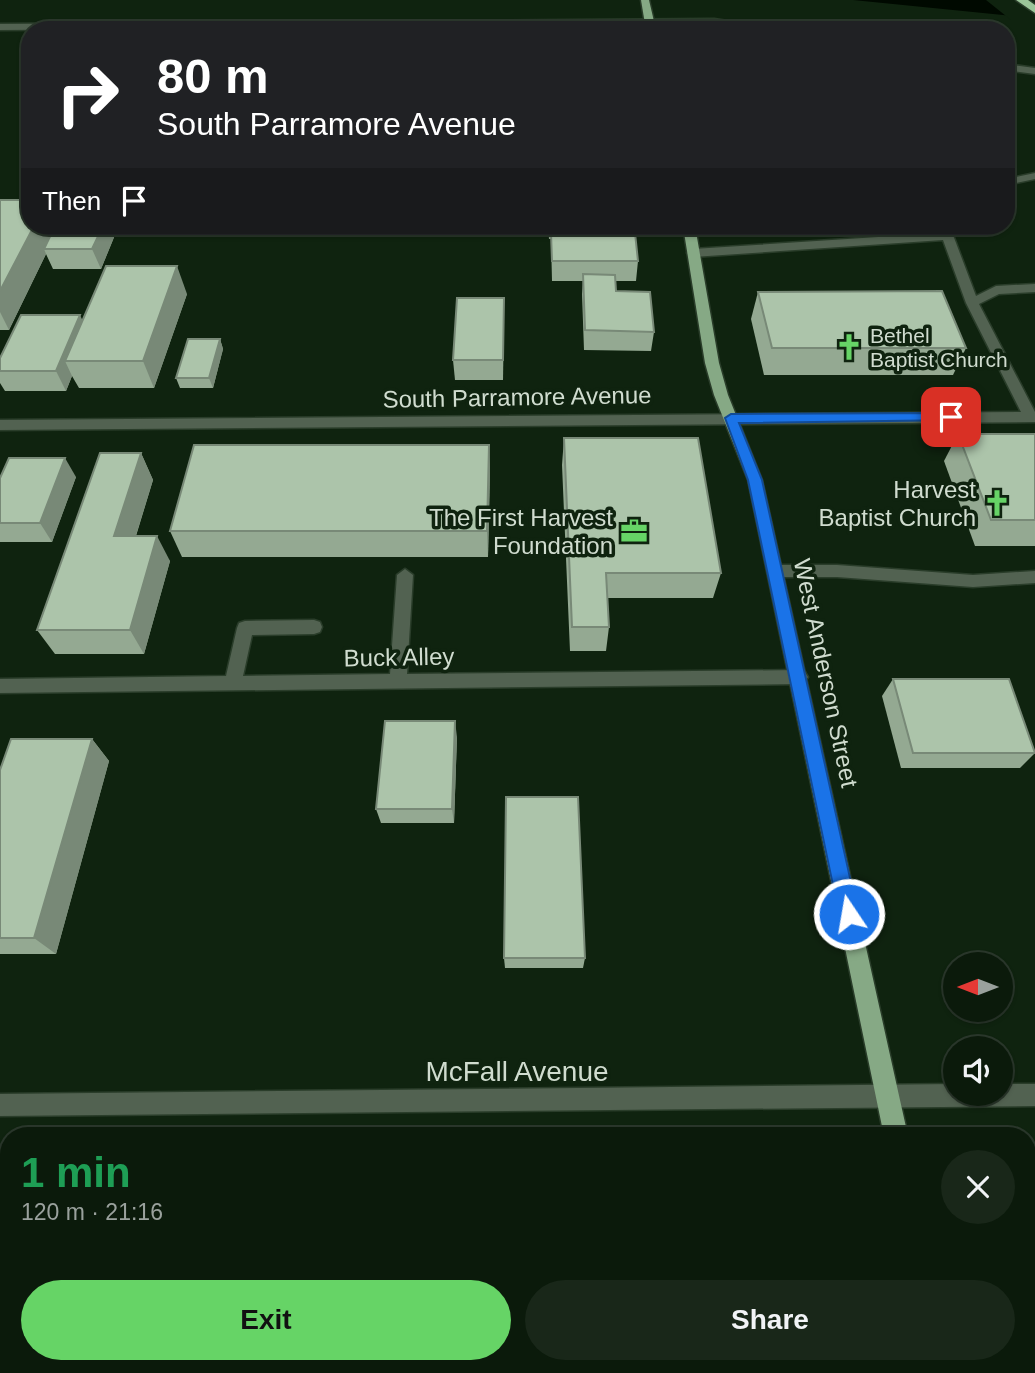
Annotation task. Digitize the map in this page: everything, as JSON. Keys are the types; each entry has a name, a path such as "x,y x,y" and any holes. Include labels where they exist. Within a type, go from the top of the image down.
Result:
{"main road":[{"path":"645,0 649,21"},
{"name":"West Anderson Street","path":"691,235 712,363 721,395 755,480 776,571 894,1127"}],"street":[{"path":"0,27 21,27"},
{"path":"1015,69 1035,72"},
{"path":"1015,180 1035,176"},
{"path":"694,253 899,235"},
{"path":"946,235 972,303 1033,417"},
{"path":"972,303 996,290 1035,288"},
{"name":"South Parramore Avenue","path":"0,425 1033,417"},
{"path":"776,571 838,571 973,581 1035,577"},
{"path":"398,681 405,575"},
{"path":"233,683 245,628 314,627"},
{"name":"Buck Alley","path":"0,686 799,677"},
{"name":"McFall Avenue","path":"0,1105 1035,1095"}],"shaded area":[{"path":"853,0 1035,0 1032,18"}],"pier":[{"path":"986,0 1035,0 1035,20 1011,20"}],"building":[{"path":"0,200 21,200 21,235 29,235 0,291"},
{"path":"51,235 99,235 92,249 44,249"},
{"path":"551,235 635,235 638,261 552,261"},
{"path":"106,266 177,266 143,361 65,361"},
{"path":"583,274 615,275 616,291 650,292 654,332 585,330"},
{"path":"942,291 966,348 772,348 758,292"},
{"path":"457,298 504,298 503,360 453,360"},
{"path":"21,315 80,315 56,371 0,371 0,358"},
{"path":"188,339 220,339 209,378 176,378"},
{"path":"958,434 1035,434 1035,520 991,520"},
{"name":"The First Harvest Foundation","path":"564,438 698,438 721,573 606,573 609,627 572,627"},
{"path":"194,445 489,445 487,531 170,531"},
{"path":"100,453 141,453 114,536 157,536 130,630 37,630"},
{"path":"9,458 65,458 40,523 0,523 0,478"},
{"path":"893,679 1009,679 1035,753 913,753"},
{"path":"385,721 455,721 452,809 376,809"},
{"path":"11,739 92,739 34,938 0,938 0,770"},
{"path":"506,797 578,797 585,958 504,958"}],"place":[{"name":"Bethel Baptist Church","path":"849,347"},
{"name":"Harvest Baptist Church","path":"997,503"},
{"name":"The First Harvest Foundation","path":"634,531"}],"route":[{"path":"849,914 755,480 731,418 951,417"}]}
